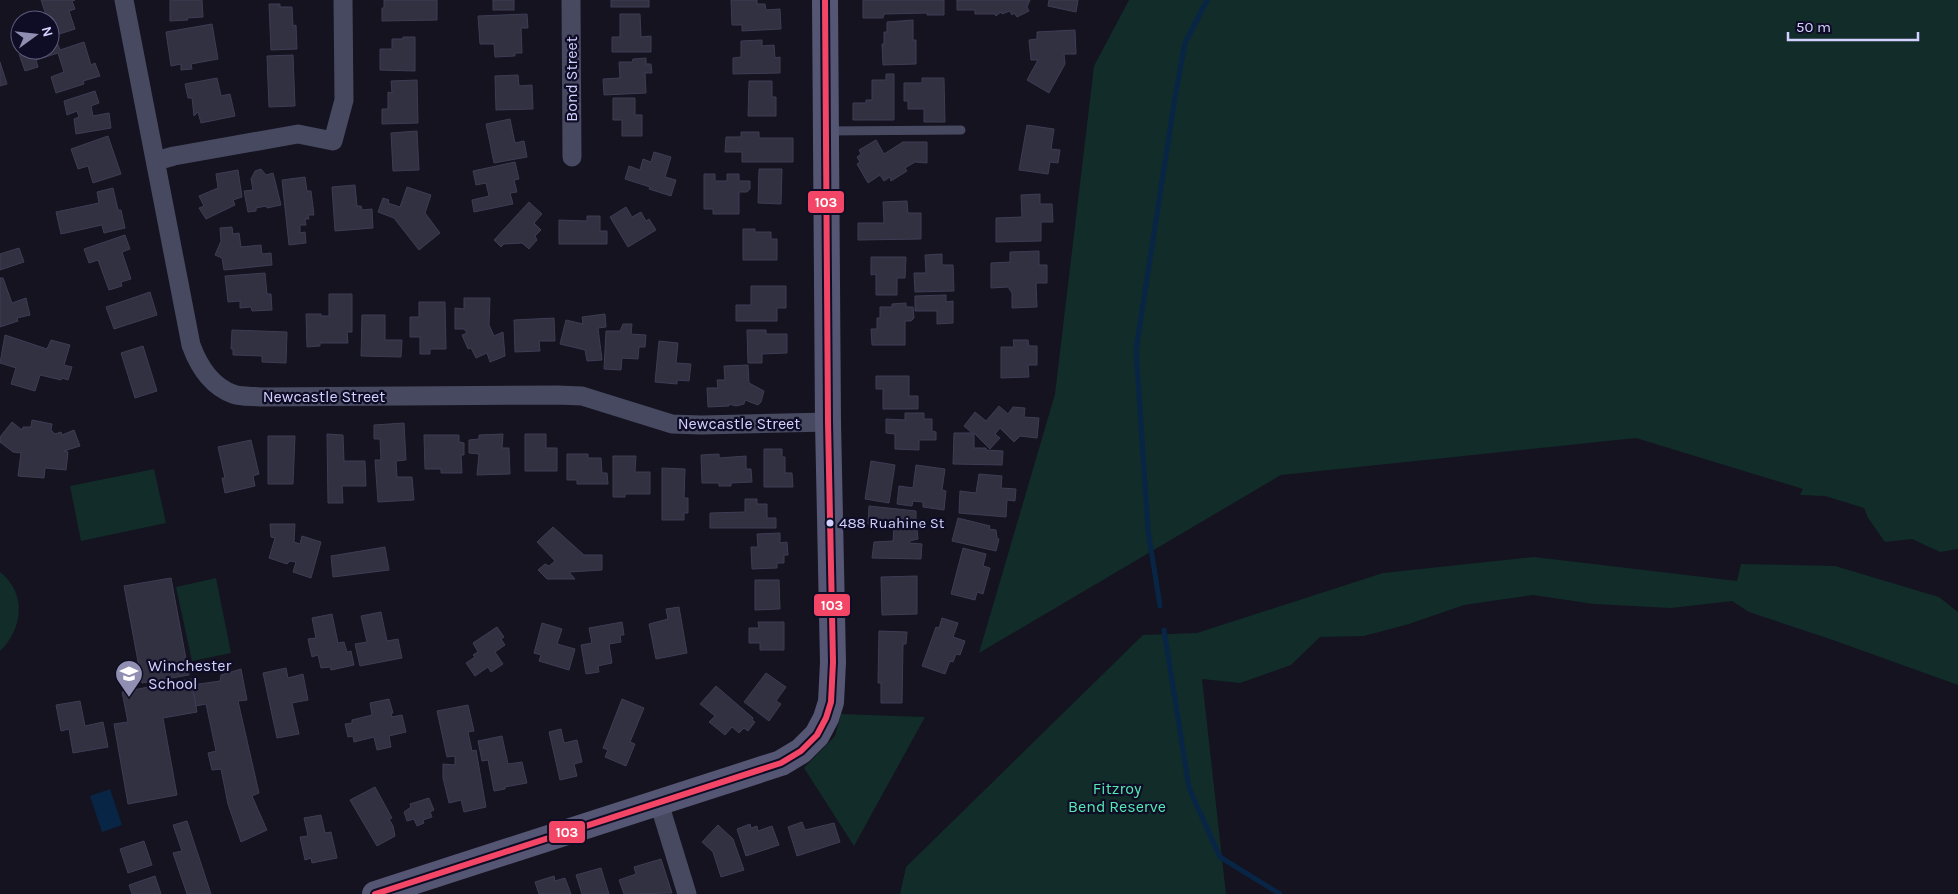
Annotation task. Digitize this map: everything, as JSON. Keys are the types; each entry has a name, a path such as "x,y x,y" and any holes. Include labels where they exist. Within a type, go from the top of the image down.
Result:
{"street":[{"name":"Newcastle Street","path":"124,0 192,345 197,361 218,386 235,395 261,397 557,394 591,398 672,424 828,422"},
{"path":"156,162 174,156 298,134 333,142 344,100 343,0"},
{"name":"Bond Street","path":"571,0 572,158"},
{"path":"375,894 659,804 781,763 801,751 817,735 826,718 830,702 834,662 828,422 825,0"},
{"path":"659,804 687,894"}],"lane":[{"path":"827,131 961,130"}],"green space":[{"path":"1129,0 1958,0 1958,549 1940,552 1912,539 1885,542 1868,518 1864,508 1825,496 1800,495 1803,489 1636,438 1281,475 979,653 1055,394 1094,66"},
{"path":"154,469 166,523 81,541 70,486"},
{"name":"Fitzroy Bend Reserve","path":"1534,557 1737,581 1741,564 1835,566 1939,597 1958,612 1958,685 1749,612 1732,601 1671,608 1594,604 1533,595 1464,605 1409,624 1364,636 1320,637 1291,665 1240,683 1202,679 1226,894 900,894 906,867 1143,635 1197,633 1383,573"},
{"path":"0,572 15,590 19,611 13,632 8,642 0,651"},
{"path":"216,578 231,653 192,661 176,587"},
{"path":"841,714 925,717 854,846 804,768 835,736"}],"water":[{"path":"110,789 122,825 102,832 90,796"}],"building":[{"path":"41,0 75,0 72,1 75,9 69,11 75,29 60,34 60,10 44,10"},
{"path":"170,0 202,0 203,17 170,21"},
{"path":"384,0 437,0 437,20 382,21"},
{"path":"493,0 514,0 514,10 493,10"},
{"path":"611,0 649,0 649,7 611,7"},
{"path":"731,0 757,0 757,4 765,4 766,10 780,9 781,29 742,31 742,25 732,25"},
{"path":"863,0 944,0 944,15 927,15 927,13 884,14 883,18 863,18"},
{"path":"957,0 1030,0 1027,7 1029,11 1017,17 1014,13 1012,15 1010,11 1002,14 1001,12 996,16 995,14 975,14 975,10 957,10"},
{"path":"1049,0 1078,0 1076,12 1048,6"},
{"path":"269,4 280,4 280,7 292,7 293,26 296,25 297,49 271,50"},
{"path":"527,14 528,28 521,28 522,53 515,53 515,56 495,57 494,44 480,44 478,16"},
{"path":"620,14 640,14 641,37 651,36 651,52 612,52 612,37 620,37"},
{"path":"913,20 913,40 916,40 916,64 883,65 882,44 884,44 884,32 887,32 887,22"},
{"path":"212,24 218,59 191,64 192,69 181,70 181,64 171,66 166,32"},
{"path":"1075,30 1076,54 1064,54 1065,64 1049,93 1027,80 1038,60 1031,60 1029,40 1037,39 1037,32"},
{"path":"403,37 415,37 415,71 380,70 380,49 392,49 392,39 403,39"},
{"path":"762,40 762,46 774,45 775,58 780,57 780,73 733,74 733,58 741,57 741,41"},
{"path":"84,42 91,65 95,63 100,76 83,81 84,84 56,93 51,77 64,72 60,59 60,50"},
{"path":"293,55 295,106 269,107 267,56"},
{"path":"646,58 646,64 651,64 652,73 645,73 646,93 604,95 603,79 620,78 619,62 632,62 633,59"},
{"path":"21,60 36,60 38,67 25,71"},
{"path":"0,62 7,84 0,86"},
{"path":"886,74 894,74 894,120 853,120 853,103 866,103 866,100 872,100 872,80 886,80"},
{"path":"518,75 519,86 532,85 533,109 496,110 495,76"},
{"path":"217,78 221,96 230,94 235,116 201,123 198,112 194,116 192,98 188,98 185,84"},
{"path":"922,78 944,78 945,122 924,122 924,109 908,109 908,101 904,101 904,83 922,83"},
{"path":"417,80 418,123 382,124 382,109 388,109 388,92 392,93 391,81"},
{"path":"749,81 772,81 772,97 776,97 776,116 748,116"},
{"path":"95,91 99,103 91,106 93,116 109,113 111,128 76,134 74,119 79,117 77,111 67,115 64,101"},
{"path":"613,98 635,98 635,115 642,115 642,136 622,136 622,120 613,120"},
{"path":"510,119 515,143 524,141 527,157 494,163 486,124"},
{"path":"1027,125 1054,129 1051,149 1060,150 1058,163 1050,162 1048,174 1019,170"},
{"path":"417,131 419,170 393,171 391,133"},
{"path":"741,132 759,132 759,138 793,138 793,162 742,162 742,152 725,152 726,137 741,137"},
{"path":"108,136 121,174 93,183 88,166 78,169 71,149"},
{"path":"876,140 884,154 903,142 927,142 927,163 915,162 905,168 907,171 891,181 890,177 884,181 880,175 868,183 857,164 860,162 857,157 861,154 859,150"},
{"path":"654,152 671,157 665,177 676,180 671,196 625,179 629,166 640,170 643,159 651,162"},
{"path":"515,162 519,179 514,180 517,192 510,193 513,204 474,212 472,200 489,196 486,183 476,185 473,171"},
{"path":"261,169 266,175 273,173 281,205 256,208 256,211 248,212 244,191 253,190 251,179 255,171"},
{"path":"759,169 782,169 781,204 758,203"},
{"path":"238,170 242,197 233,200 235,205 206,219 199,208 204,206 199,196 218,188 216,174"},
{"path":"704,174 715,174 715,181 727,181 727,174 739,174 739,181 750,181 750,189 747,192 739,192 739,214 713,214 713,209 704,209"},
{"path":"305,177 307,191 311,191 314,215 308,215 309,219 305,219 306,225 300,225 300,233 305,232 306,243 289,245 282,180"},
{"path":"355,185 357,206 361,206 362,210 372,209 373,228 335,231 332,187"},
{"path":"407,187 431,195 425,213 440,233 419,250 394,218 378,212 383,198 389,200 388,203 400,207"},
{"path":"113,188 118,210 121,210 125,228 104,233 102,225 61,234 56,212 99,203 97,192"},
{"path":"1040,194 1040,204 1052,204 1053,222 1041,222 1041,241 996,242 996,218 1022,217 1021,195"},
{"path":"907,201 908,213 921,213 921,239 858,240 858,223 884,223 883,202"},
{"path":"529,202 542,214 534,223 541,230 535,236 537,240 529,249 522,243 504,244 501,247 494,240"},
{"path":"626,207 632,217 641,212 646,221 649,219 656,230 628,247 610,217"},
{"path":"587,216 600,216 600,231 607,231 607,244 559,244 559,220 587,221"},
{"path":"232,227 233,234 239,233 241,247 261,245 262,254 271,253 272,265 224,270 222,258 215,255 221,241 220,228"},
{"path":"743,229 755,229 755,232 771,232 771,239 777,239 777,260 743,260"},
{"path":"125,235 130,249 122,252 131,279 121,282 122,286 109,290 98,260 89,263 84,249"},
{"path":"19,248 24,262 0,270 0,254"},
{"path":"1039,251 1039,265 1047,265 1047,283 1036,283 1037,307 1012,308 1012,293 1008,287 991,288 991,263 1010,262 1010,252"},
{"path":"942,254 942,265 953,265 954,291 915,292 914,273 926,273 925,255"},
{"path":"871,257 906,257 905,278 897,278 897,295 876,295 876,274 871,275"},
{"path":"265,273 267,294 271,294 272,310 252,311 251,307 240,308 240,301 228,302 225,276"},
{"path":"0,278 3,278 12,303 26,298 30,315 17,318 18,321 0,327"},
{"path":"751,286 786,286 786,308 777,308 777,321 736,321 736,305 751,305"},
{"path":"150,292 157,315 114,329 106,307"},
{"path":"329,294 352,294 352,332 347,332 348,343 320,343 320,346 307,347 306,314 329,316"},
{"path":"946,295 946,302 953,301 953,323 937,324 937,311 915,311 915,296"},
{"path":"464,298 490,298 489,325 494,336 503,332 505,356 490,362 487,353 476,358 471,348 468,349 462,335 467,333 464,329 455,329 455,308 464,309"},
{"path":"419,302 445,302 446,349 430,349 430,354 420,354 420,337 410,337 410,317 419,317"},
{"path":"906,303 906,307 913,307 914,318 911,321 905,321 905,345 872,345 871,329 877,329 880,307 892,307 892,304"},
{"path":"605,314 606,327 598,328 602,360 587,361 585,350 560,344 566,320 583,324 582,317"},
{"path":"362,315 385,315 385,340 402,340 401,357 361,356"},
{"path":"554,318 555,341 539,341 540,351 515,352 514,320"},
{"path":"623,324 632,324 631,334 646,335 645,347 639,347 638,359 622,358 621,370 604,369 606,331 620,331"},
{"path":"232,330 287,332 286,363 262,362 262,356 233,355 233,349 231,349"},
{"path":"747,330 766,330 766,334 787,334 787,353 762,354 762,363 748,363"},
{"path":"5,335 47,349 51,340 70,345 64,365 72,367 68,380 40,375 35,391 11,384 16,368 0,363"},
{"path":"1013,340 1028,340 1029,346 1037,346 1037,365 1028,365 1029,377 1001,378 1001,347 1014,347"},
{"path":"659,341 678,343 676,363 691,364 689,381 677,380 677,384 655,382"},
{"path":"143,346 157,391 135,398 121,353"},
{"path":"748,365 749,383 764,391 761,402 758,405 745,400 744,404 736,406 729,404 729,406 708,407 707,388 718,388 717,380 725,380 724,366"},
{"path":"876,376 909,376 909,396 918,396 918,409 883,409 883,389 876,389"},
{"path":"999,406 1008,414 1013,407 1025,408 1024,417 1039,418 1037,438 1020,436 1014,442 1000,428 995,434 1000,438 990,449 974,433 974,448 1003,451 1002,465 953,464 954,433 972,433 964,426 975,412 986,421"},
{"path":"905,413 924,413 924,419 932,419 932,431 936,432 936,440 919,440 919,450 895,449 895,434 886,433 886,419 905,420"},
{"path":"32,420 52,424 51,430 55,434 61,432 62,435 74,430 80,446 64,451 68,452 66,470 45,468 44,478 18,476 21,453 13,452 0,442 0,437 12,422 22,430 23,427 31,427"},
{"path":"404,423 406,460 396,461 397,477 412,477 414,500 378,502 375,460 381,460 380,439 374,439 374,425"},
{"path":"327,434 343,435 344,461 365,461 366,486 342,486 343,503 328,503"},
{"path":"503,434 502,448 509,448 510,474 477,475 479,454 469,453 469,440 479,439 479,435"},
{"path":"525,434 546,434 546,448 557,448 557,471 525,471"},
{"path":"424,435 459,435 459,442 464,443 464,455 461,455 462,473 441,473 441,469 425,469"},
{"path":"268,436 295,436 293,484 268,484"},
{"path":"251,440 259,474 253,476 255,486 225,493 222,478 225,478 218,447"},
{"path":"764,449 782,449 782,457 785,457 785,473 792,473 793,487 764,487"},
{"path":"567,454 588,454 588,458 601,458 602,473 607,473 608,484 577,484 577,480 567,480"},
{"path":"719,454 719,458 746,456 746,469 751,469 752,482 731,483 731,486 719,486 719,483 702,483 701,455"},
{"path":"613,456 636,456 635,472 650,472 650,494 625,494 625,497 613,497"},
{"path":"871,461 895,465 889,503 865,499"},
{"path":"916,465 945,469 942,490 946,491 944,510 923,507 923,502 913,501 912,506 897,504 899,486 913,488"},
{"path":"662,468 685,469 684,498 688,498 688,513 684,513 684,520 662,520"},
{"path":"979,474 1002,476 1001,488 1016,489 1015,501 1007,500 1006,517 959,513 960,491 976,493"},
{"path":"745,499 757,499 757,504 767,504 767,518 776,518 776,528 710,528 710,513 745,512"},
{"path":"869,506 916,511 916,524 911,525 910,529 917,529 918,539 909,541 910,543 922,544 921,559 872,558 874,542 893,541 894,526 868,524"},
{"path":"958,518 990,526 989,529 996,530 997,538 999,539 996,551 952,541"},
{"path":"270,524 295,524 294,542 300,544 302,536 321,542 311,578 293,572 296,562 290,561 287,564 269,558 275,538 271,537"},
{"path":"553,527 584,555 602,555 602,570 569,572 575,579 547,579 538,570 545,564 549,566 555,561 537,542"},
{"path":"780,533 780,543 787,542 788,555 784,555 784,563 777,563 777,568 752,569 751,547 758,547 757,534"},
{"path":"385,547 389,570 333,577 331,556"},
{"path":"963,548 986,554 983,566 990,568 983,594 977,592 975,600 951,594"},
{"path":"917,576 917,614 882,615 881,577"},
{"path":"171,578 189,675 142,683 124,586"},
{"path":"755,580 779,580 780,609 755,610"},
{"path":"679,607 687,653 656,659 649,624 668,619 666,609"},
{"path":"381,612 387,641 398,639 402,658 360,666 355,644 367,642 361,616"},
{"path":"332,614 338,643 344,642 347,652 351,651 354,665 331,670 330,667 321,668 318,655 312,657 308,639 316,638 312,618"},
{"path":"942,618 958,623 953,637 965,641 960,655 956,654 953,662 950,661 945,674 922,666 936,627 939,628"},
{"path":"622,622 624,635 620,635 621,642 609,644 612,663 598,666 599,672 586,674 581,645 592,643 589,628"},
{"path":"758,622 784,622 784,650 760,650 760,643 749,643 749,628 759,628"},
{"path":"542,623 562,629 557,644 575,649 569,670 539,661 541,655 534,653"},
{"path":"497,627 504,637 501,639 505,645 495,652 503,664 491,672 488,667 475,676 466,663 475,657 473,655 478,652 473,643"},
{"path":"879,631 907,632 906,644 903,644 902,703 881,703 881,683 878,683"},
{"path":"286,668 288,678 303,674 308,700 292,703 299,734 277,738 263,673"},
{"path":"241,669 247,700 238,701 259,793 252,796 267,830 241,842 228,804 221,769 212,770 208,753 216,751 206,704 196,706 192,685 220,681 221,675"},
{"path":"766,673 786,687 776,701 781,704 769,721 744,702"},
{"path":"191,679 197,712 163,718 177,795 128,804 114,724 128,722 122,692"},
{"path":"716,686 753,718 752,720 755,722 748,731 744,728 739,733 732,727 725,735 709,722 715,716 700,704"},
{"path":"389,699 393,713 391,713 392,717 402,715 406,732 389,736 391,747 377,750 374,737 354,742 353,736 348,737 345,724 352,723 352,720 372,715 370,703"},
{"path":"622,699 644,708 630,742 635,744 626,766 605,757 608,750 603,748"},
{"path":"80,701 85,726 103,722 108,747 73,753 69,729 61,731 56,705"},
{"path":"468,705 474,731 468,732 472,751 476,750 486,807 464,812 461,800 449,803 443,778 443,764 455,765 455,756 447,757 437,711"},
{"path":"561,729 564,743 577,740 582,762 574,764 577,776 560,780 549,732"},
{"path":"502,736 508,764 522,762 527,783 494,791 488,760 482,761 478,741"},
{"path":"375,787 392,818 389,819 395,836 377,846 350,800"},
{"path":"429,798 434,810 430,812 432,817 423,820 424,823 417,826 414,819 407,821 404,812 411,807 410,804"},
{"path":"321,815 325,833 331,832 337,858 312,863 311,858 305,860 300,837 308,836 304,818"},
{"path":"187,821 211,894 187,894 173,853 182,851 173,825"},
{"path":"802,822 805,830 834,823 840,842 797,856 788,827"},
{"path":"750,824 751,828 757,826 758,831 772,826 779,845 746,856 737,829"},
{"path":"718,825 733,839 744,870 721,877 713,852 702,842"},
{"path":"144,841 152,865 128,873 120,849"},
{"path":"661,859 672,893 624,894 619,880 636,874 634,867"},
{"path":"601,868 609,894 582,894 576,875"},
{"path":"155,876 161,894 132,894 129,885"},
{"path":"554,876 555,881 565,878 571,894 539,894 535,882"}],"waterway":[{"path":"1160,606 1148,530 1136,350 1185,43 1207,0"},
{"path":"1164,630 1189,788 1220,857 1280,894"}],"transit line":[{"name":"103","path":"375,894 781,763 801,751 817,735 826,718 831,702 833,662 828,422 825,0"}],"place":[{"name":"488 Ruahine St","path":"830,523"},
{"name":"Winchester School","path":"129,698"}]}
